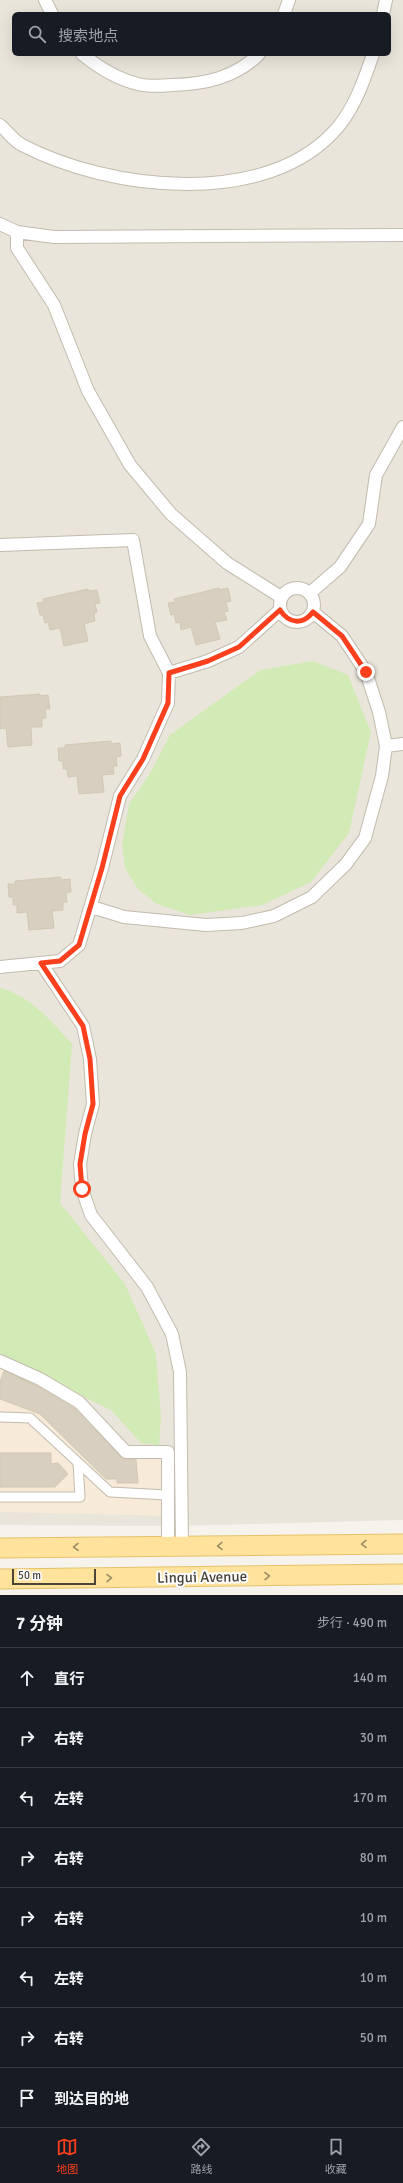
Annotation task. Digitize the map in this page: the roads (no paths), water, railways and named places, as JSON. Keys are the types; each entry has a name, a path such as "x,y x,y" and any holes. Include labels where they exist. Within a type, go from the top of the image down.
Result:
{"main road":[{"name":"Lingui Avenue","path":"0,1548 403,1544"},
{"name":"Lingui Avenue","path":"0,1579 403,1574"}],"street":[{"path":"45,0 51,12"},
{"path":"285,12 289,0"},
{"path":"383,12 386,0"},
{"path":"85,56 107,72 138,84 153,86 204,84 238,71 257,56"},
{"path":"0,125 21,145 82,169 159,184 205,183 244,178 268,173 291,164 313,149 337,128 356,100 372,56"},
{"path":"0,224 17,232 54,237 403,235"},
{"path":"17,232 17,248 54,305 88,391 130,465 170,514 227,563 281,597"},
{"path":"310,593 340,567 369,524 376,475 403,427"},
{"path":"0,545 133,540 150,636 169,673 168,703 143,759 120,796 92,907 79,945 60,961 0,967"},
{"path":"169,673 208,661 239,647 280,610 281,597 291,588 305,589 310,593 314,606 313,612 308,618 296,622 289,620 280,610"},
{"path":"92,907 124,917 206,925 242,923 274,916 312,896 346,864 365,838 382,776 386,746 379,712 366,672 342,636 313,612"},
{"path":"386,746 403,744"},
{"path":"41,963 83,1026 90,1059 93,1104 85,1134 80,1164 82,1189 91,1215 147,1287 172,1334 180,1372 175,1546"},
{"path":"0,1361 40,1379 74,1398 91,1413 126,1452 168,1452 168,1496 175,1546"},
{"path":"0,1417 30,1418 110,1492 168,1496"},
{"path":"0,1497 80,1497 78,1463"}]}
